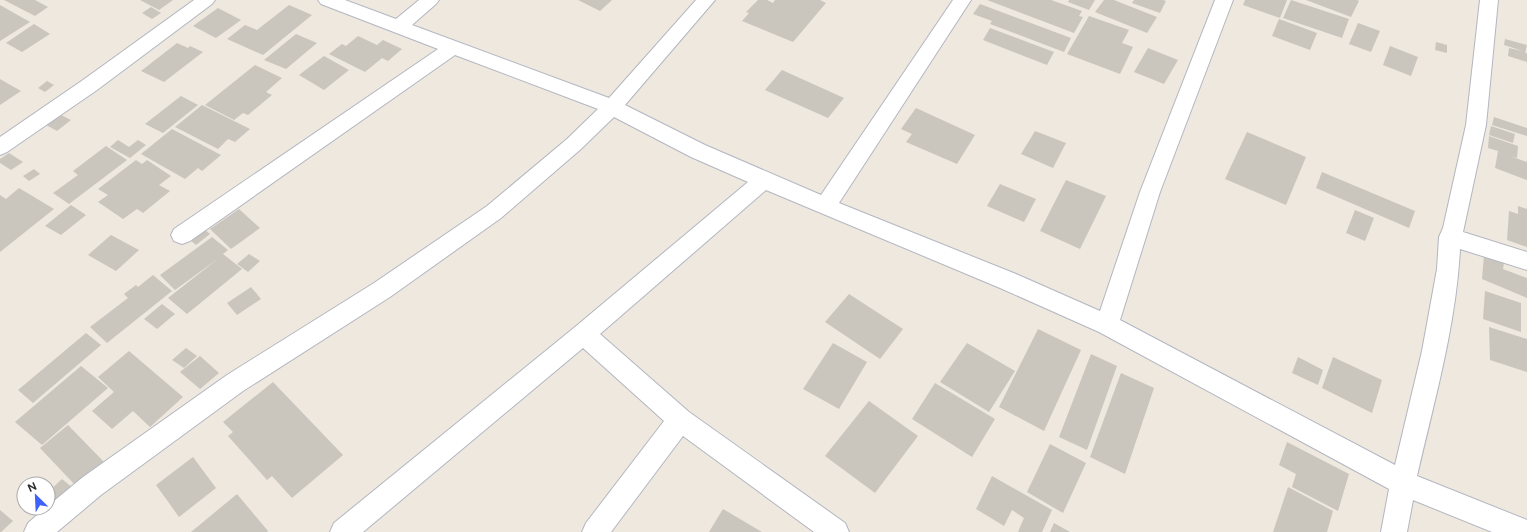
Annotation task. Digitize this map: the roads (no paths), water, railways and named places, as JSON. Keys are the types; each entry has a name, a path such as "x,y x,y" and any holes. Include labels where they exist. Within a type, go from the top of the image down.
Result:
{"street":[{"path":"0,147 90,85 206,0"},
{"path":"327,0 612,107 692,148 764,180 1008,281 1106,325 1403,482 1524,532"},
{"path":"399,26 430,0"},
{"path":"37,532 92,486 235,384 382,290 494,212 574,144 612,107 706,0"},
{"path":"825,206 962,0"},
{"path":"1106,325 1150,192 1224,0"},
{"path":"1394,532 1403,482 1434,351 1448,269 1450,237 1454,228 1476,125 1489,0"},
{"path":"182,235 452,48"},
{"path":"343,532 583,334 764,180"},
{"path":"1450,237 1527,261"},
{"path":"583,334 680,420 836,532"},
{"path":"595,532 680,420"}]}
